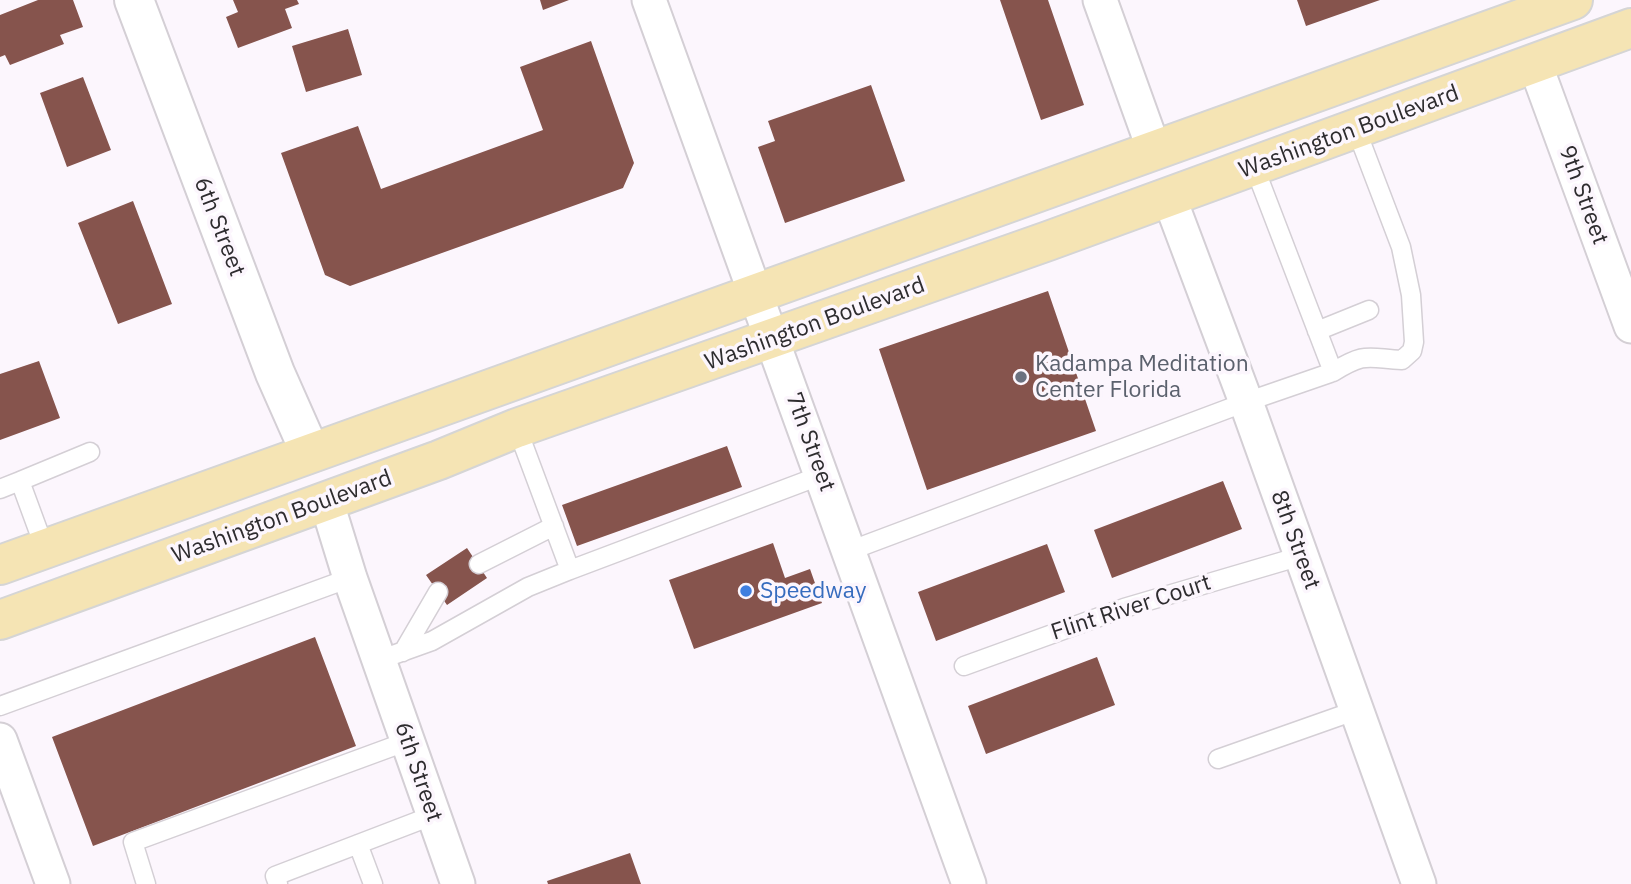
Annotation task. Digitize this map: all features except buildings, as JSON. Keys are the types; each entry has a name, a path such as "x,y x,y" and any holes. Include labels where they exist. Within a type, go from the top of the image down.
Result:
{"main road":[{"path":"0,565 1154,150 1512,10 1573,0"},
{"name":"Washington Boulevard","path":"0,620 439,460 517,428 772,340 1631,28"},
{"path":"0,589 204,515 216,508 236,479"}],"street":[{"name":"6th Street","path":"134,0 275,373 310,452"},
{"name":"7th Street","path":"649,0 969,884"},
{"path":"1100,0 1154,150"},
{"name":"9th Street","path":"1535,64 1624,283 1631,326"},
{"name":"8th Street","path":"1169,197 1246,402 1419,884"},
{"name":"6th Street","path":"326,500 350,578 391,656 408,741 458,884"},
{"path":"0,740 54,884"}],"lane":[{"path":"849,551 1333,372 1351,361 1371,355 1402,360 1412,351 1414,342 1411,295 1401,247 1356,129"},
{"path":"1254,166 1333,372"},
{"path":"1317,331 1369,310"},
{"path":"517,428 570,570"},
{"path":"0,489 90,452"},
{"path":"391,656 432,641 528,587 822,475"},
{"path":"20,481 45,549"},
{"path":"479,565 554,526"},
{"name":"Flint River Court","path":"964,666 1124,608 1301,556"},
{"path":"0,706 350,578"},
{"path":"391,656 438,592"},
{"path":"1218,759 1357,710"},
{"path":"146,884 133,842 408,741"},
{"path":"278,884 275,876 433,815"},
{"path":"358,844 373,884"}],"place":[{"name":"Kadampa Meditation Center Florida","path":"1021,377"},
{"name":"Speedway","path":"746,591"}]}
